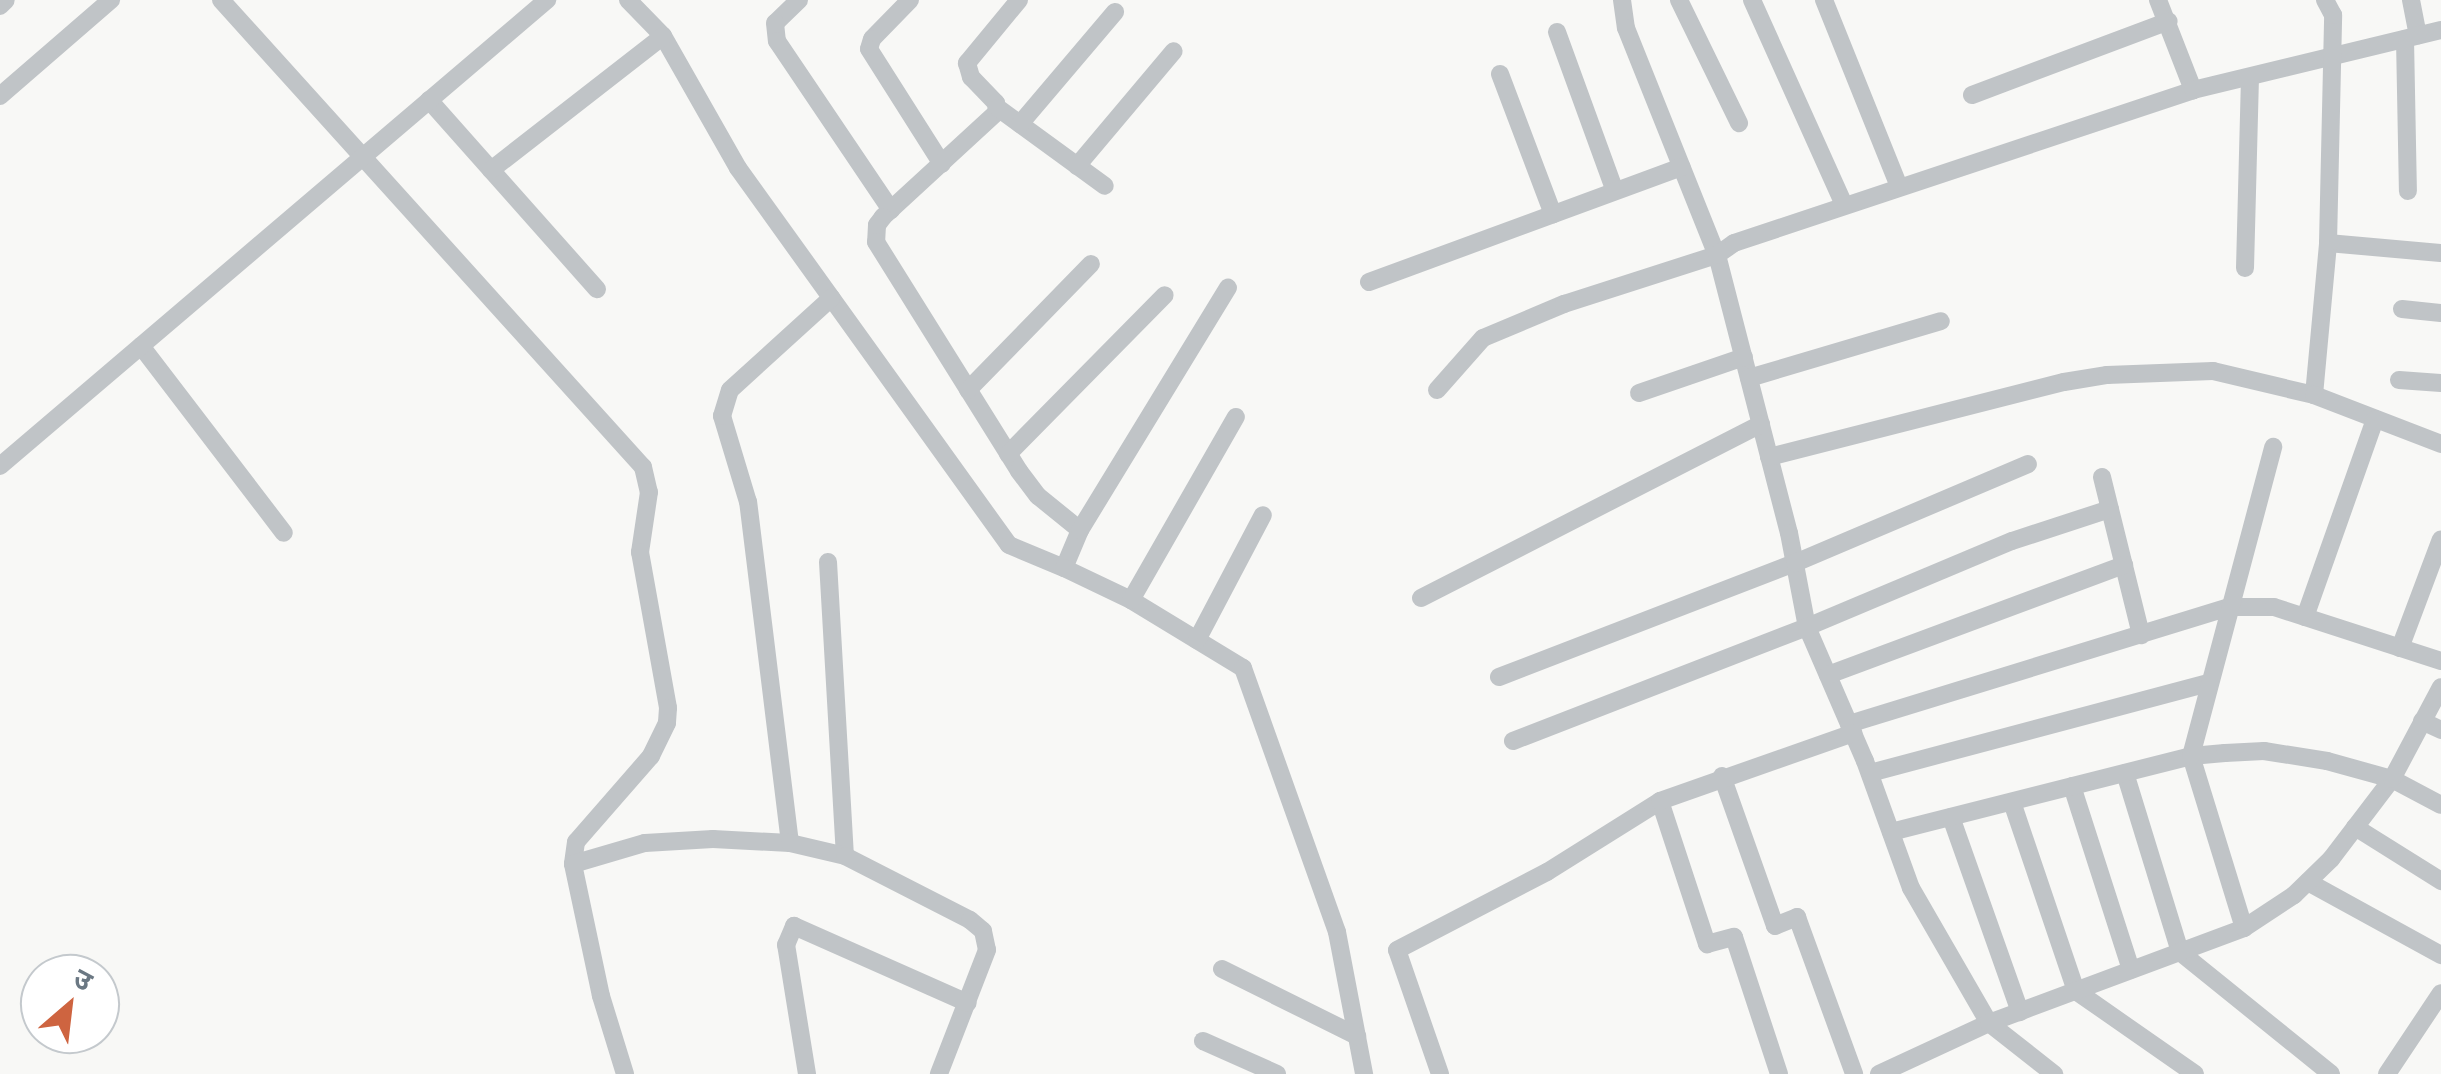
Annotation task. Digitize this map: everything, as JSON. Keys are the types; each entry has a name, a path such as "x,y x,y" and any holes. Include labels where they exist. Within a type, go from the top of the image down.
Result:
{"street":[{"path":"0,6 6,0"},
{"path":"0,96 112,0"},
{"path":"222,0 627,445 647,478 649,492 640,552 667,723 651,756 576,842 572,864 601,996 625,1074"},
{"path":"0,466 365,159 547,0"},
{"path":"628,0 663,36 738,168 1009,546 1131,600 1240,664 1336,932 1364,1074"},
{"path":"799,0 775,23 777,42 891,210"},
{"path":"910,0 872,39 869,49 942,164"},
{"path":"1019,0 967,63 971,77 998,108 1105,186"},
{"path":"1622,0 1626,28 1717,255 1770,457 1806,627 1870,773 1912,888 1988,1024 2054,1074"},
{"path":"1679,0 1739,123"},
{"path":"1752,0 1844,205"},
{"path":"1824,0 1899,187"},
{"path":"2158,0 2193,90"},
{"path":"2314,395 2328,243 2332,15 2325,0"},
{"path":"2408,191 2411,0"},
{"path":"1020,124 1115,12"},
{"path":"1972,96 2169,21"},
{"path":"1438,390 1483,338 1564,304 1717,255 1734,243 1844,205 2193,90 2441,30"},
{"path":"1557,32 1615,191"},
{"path":"490,170 663,36"},
{"path":"1078,166 1174,52"},
{"path":"1500,74 1552,214"},
{"path":"2245,268 2250,78"},
{"path":"429,100 597,289"},
{"path":"998,108 989,122 891,210 877,226 876,242 1008,454 1038,496 1080,530"},
{"path":"1370,282 1682,167"},
{"path":"2328,243 2441,253"},
{"path":"968,390 1091,264"},
{"path":"1064,568 1080,530 1228,288"},
{"path":"1008,454 1166,295"},
{"path":"790,843 748,502 722,416 730,390 831,298"},
{"path":"2402,309 2441,313"},
{"path":"1749,378 1941,321"},
{"path":"141,346 284,533"},
{"path":"1640,393 1744,357"},
{"path":"1770,457 2064,382 2107,376 2213,372 2314,395 2441,444"},
{"path":"2399,380 2441,383"},
{"path":"1131,600 1236,417"},
{"path":"2305,617 2375,420"},
{"path":"1421,598 1761,424"},
{"path":"2244,928 2190,756 2273,447"},
{"path":"1499,677 1795,563 2028,464"},
{"path":"2102,477 2141,634"},
{"path":"1514,741 1806,627 2012,541 2110,510"},
{"path":"1197,640 1263,515"},
{"path":"2400,648 2441,539"},
{"path":"828,562 845,856"},
{"path":"1828,675 2124,566"},
{"path":"1440,1074 1397,950 1548,872 1660,801 1851,728 2230,607 2274,606 2441,661"},
{"path":"1870,773 2208,683"},
{"path":"1879,1074 1988,1024 2244,928 2308,882 2355,827 2392,779 2441,687"},
{"path":"2422,721 2441,730"},
{"path":"1891,832 2190,756 2264,751 2327,761 2392,779 2441,804"},
{"path":"2125,773 2180,952 2331,1074"},
{"path":"1722,776 1775,926 1797,918 1854,1074"},
{"path":"2072,786 2131,970"},
{"path":"1660,801 1707,944 1734,937 1779,1074"},
{"path":"2012,802 2076,991 2196,1074"},
{"path":"1950,817 2020,1012"},
{"path":"2355,827 2441,882"},
{"path":"572,864 645,843 713,838 790,843 845,856 970,920 983,931 986,950 939,1074"},
{"path":"2308,882 2441,954"},
{"path":"807,1074 786,944 794,926 968,1003"},
{"path":"1222,969 1357,1036"},
{"path":"2389,1073 2435,1014 2441,993"},
{"path":"1203,1041 1277,1074"}]}
